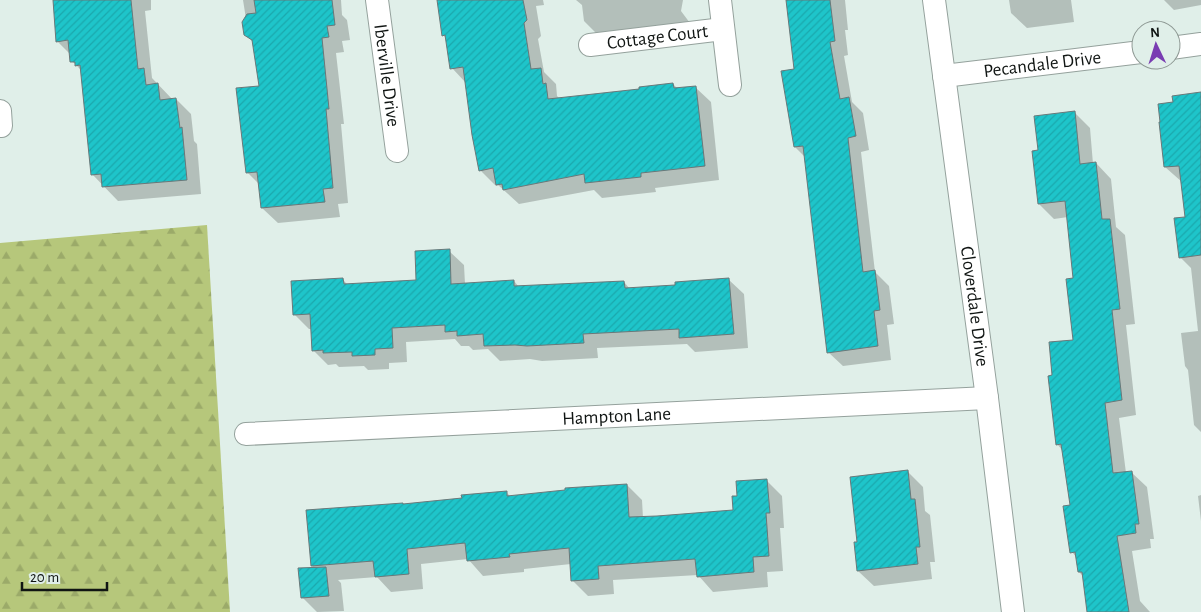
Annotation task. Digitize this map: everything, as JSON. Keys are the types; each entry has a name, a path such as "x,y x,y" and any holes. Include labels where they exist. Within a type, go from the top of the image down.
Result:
{"street":[{"name":"Iberville Drive","path":"378,0 397,151"},
{"name":"Cottage Court","path":"720,0 730,85"},
{"name":"Cloverdale Drive","path":"934,0 987,398 1012,612"},
{"name":"Cottage Court","path":"590,45 723,29"},
{"path":"1181,47 1201,44"},
{"name":"Pecandale Drive","path":"944,76 1131,53"},
{"name":"Hampton Lane","path":"246,434 987,398"}],"green space":[{"path":"207,225 230,612 0,612 0,243"}],"building":[{"path":"53,0 131,0 138,69 144,68 146,85 158,83 160,100 176,98 180,128 182,127 187,180 102,187 101,174 91,175 80,65 75,66 75,62 70,62 68,40 56,42"},
{"path":"254,0 332,0 335,25 327,26 329,37 322,38 329,109 326,109 333,188 323,189 325,202 261,208 257,172 246,173 236,88 259,86 252,40 244,35 242,22 247,14 256,13"},
{"path":"437,0 523,0 527,20 524,23 531,69 541,68 543,84 546,83 548,99 639,89 639,87 673,83 674,88 696,86 705,166 641,173 641,177 585,183 584,174 503,190 502,184 496,185 493,168 479,171 463,67 450,69 445,35 442,36"},
{"path":"786,0 830,0 835,41 830,42 840,99 849,97 856,136 848,138 863,272 875,270 880,310 874,311 878,346 827,353 803,146 794,147 781,71 794,69"},
{"path":"1201,92 1201,255 1179,258 1174,218 1185,217 1179,166 1164,167 1158,104 1173,102 1172,96"},
{"path":"1075,111 1080,164 1096,162 1102,219 1110,219 1120,309 1112,310 1122,400 1105,403 1113,473 1132,471 1139,524 1135,524 1136,533 1117,536 1129,612 1087,612 1082,572 1078,572 1075,552 1070,553 1063,506 1070,505 1061,444 1056,445 1048,376 1052,375 1049,342 1073,340 1066,279 1073,278 1065,201 1038,204 1032,151 1038,150 1034,116"},
{"path":"450,249 451,284 514,280 514,286 624,281 625,288 675,285 675,282 729,278 734,334 679,338 679,329 583,334 584,343 484,346 483,334 457,336 457,331 445,332 445,325 392,328 393,348 375,349 375,355 352,356 352,352 323,353 323,350 312,351 310,314 293,315 291,281 343,278 344,284 416,280 415,251"},
{"path":"908,470 911,499 915,499 920,547 916,547 918,564 857,571 854,542 857,542 850,477"},
{"path":"767,479 770,513 766,513 769,556 753,557 754,572 697,577 695,559 598,566 599,579 571,581 569,548 509,554 510,557 467,561 465,543 407,549 409,574 375,577 373,561 311,566 306,510 403,504 462,498 461,495 507,491 507,496 565,490 565,488 627,484 629,517 657,516 733,510 732,496 737,496 736,481"},
{"path":"326,567 329,596 301,598 298,568"}]}
